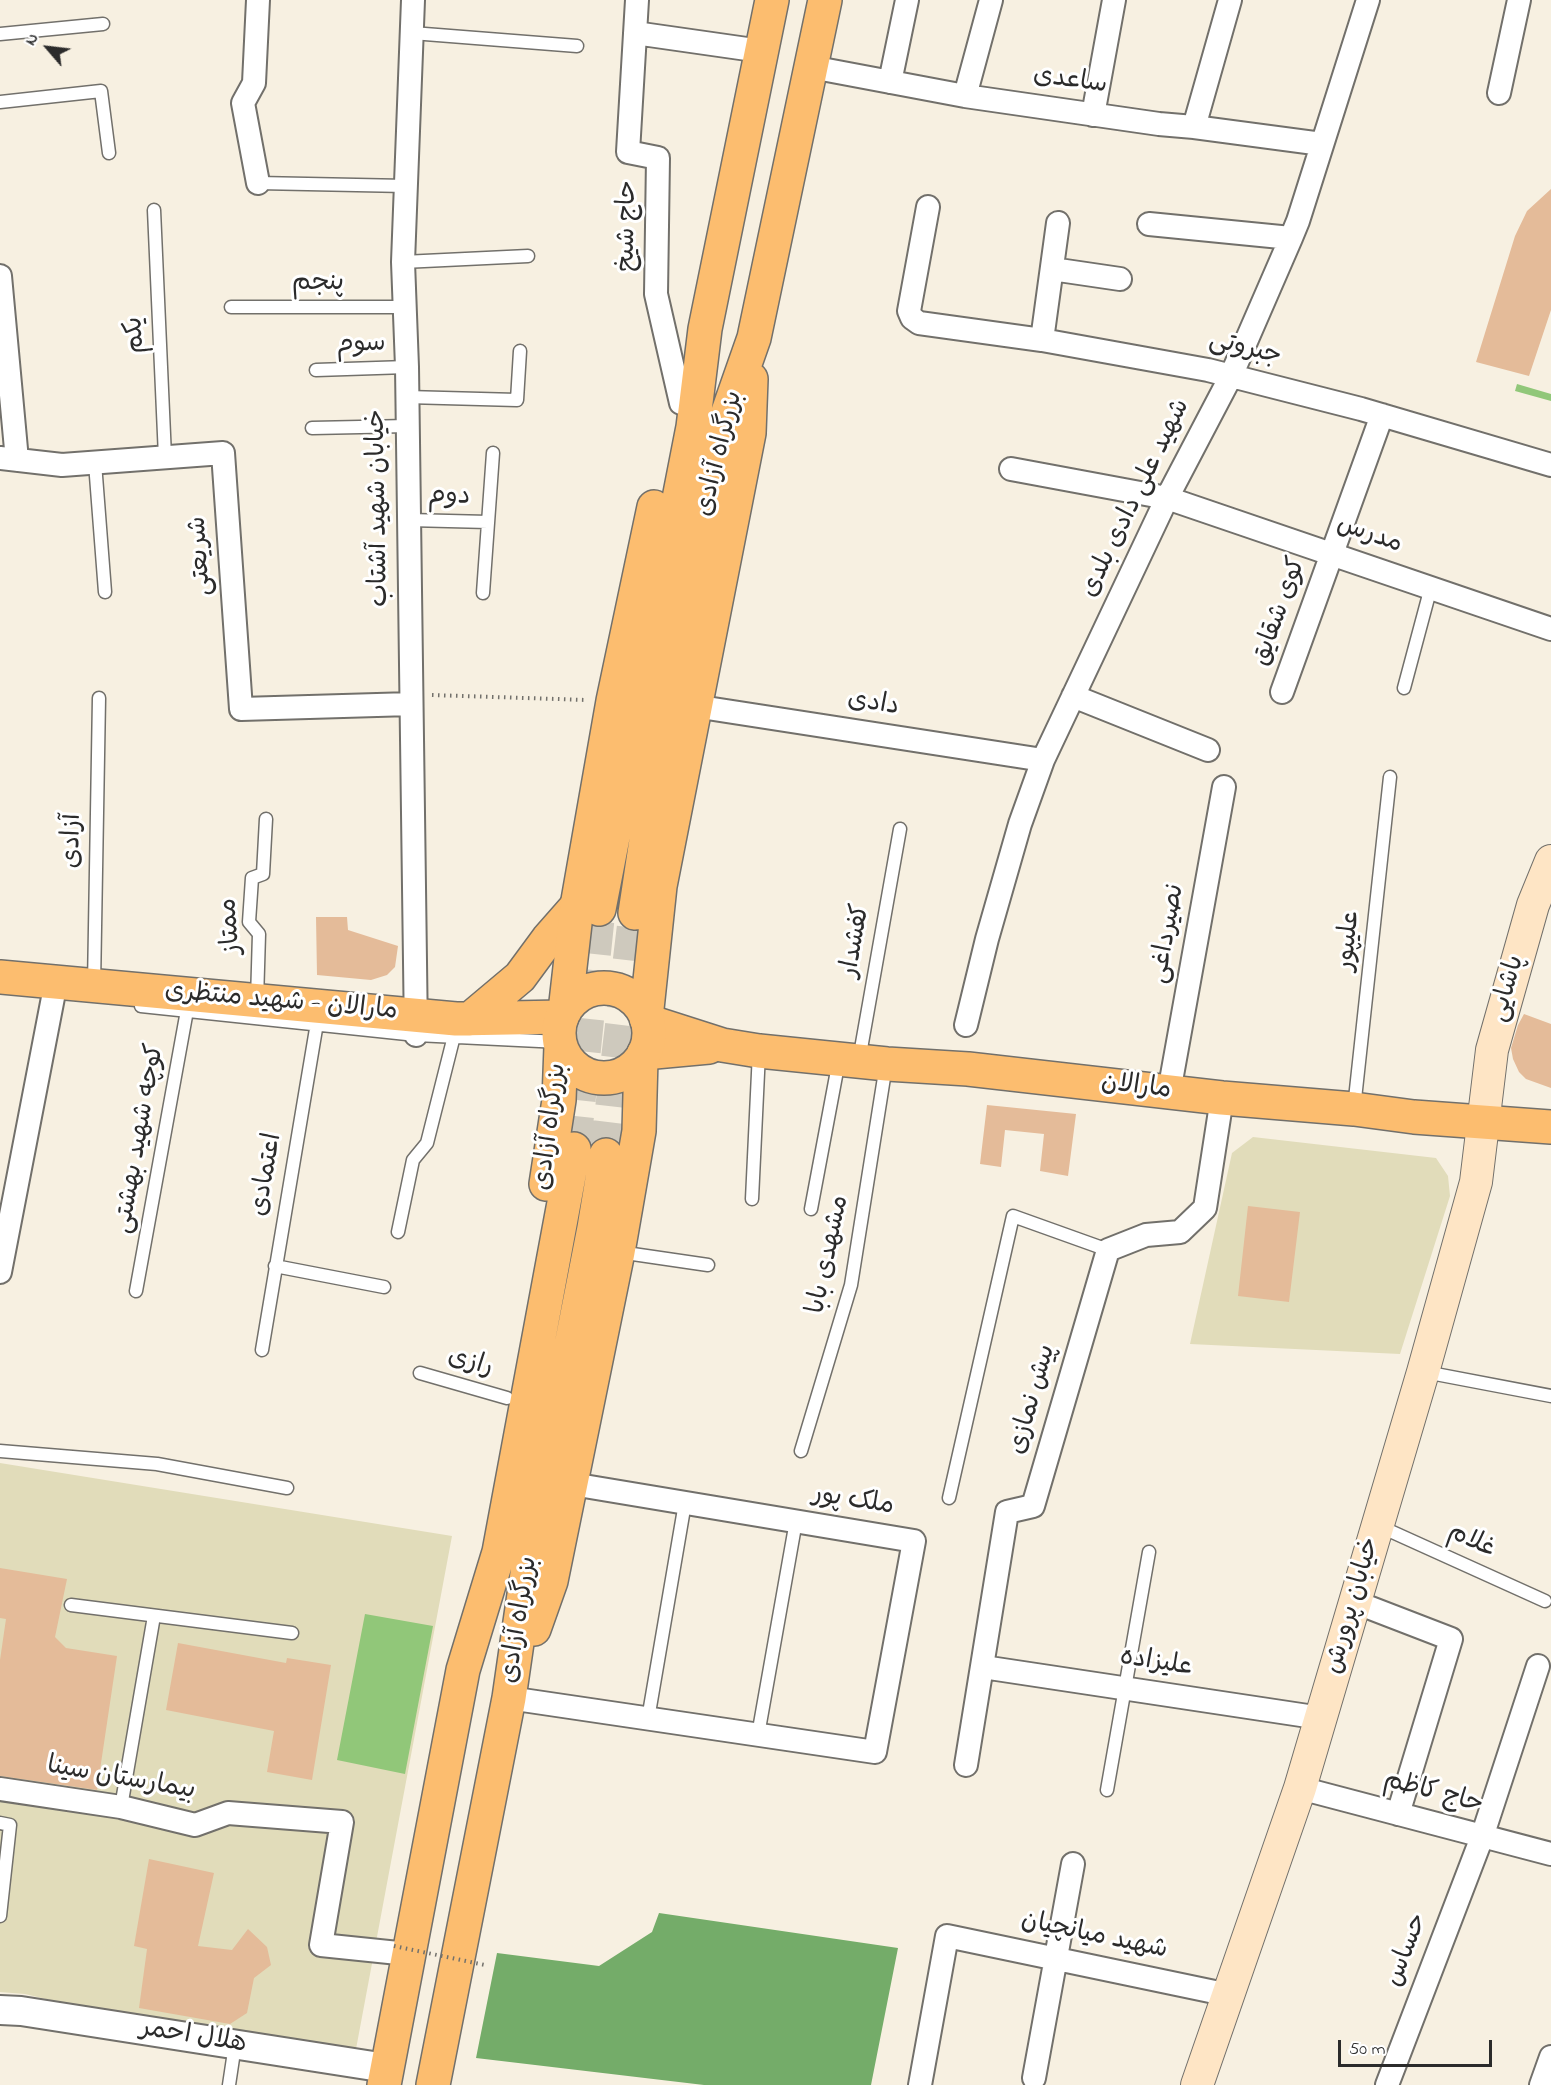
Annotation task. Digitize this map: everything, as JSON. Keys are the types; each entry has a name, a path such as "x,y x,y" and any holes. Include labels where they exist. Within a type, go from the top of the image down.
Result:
{"main road":[{"name":"بزرگراه آزادی","path":"463,1670 476,1557 507,1398 559,1100 562,1029 573,952 588,907 693,427 705,329 772,0"},
{"name":"بزرگراه آزادی","path":"635,913 660,748 721,432 754,338 825,0"},
{"path":"460,1025 519,977 548,939 588,907 613,701 668,441 705,329"},
{"path":"509,1698 551,1581 618,1252 639,1131 643,1056 649,1037 647,1020 660,886 749,433 754,338"},
{"name":"پاشایی","path":"1484,1120 1492,1050 1533,905 1551,861"},
{"path":"573,952 590,969 615,976 631,975 645,969 653,961"},
{"name":"مارالان - شهید منتظری","path":"0,977 62,992 188,1003 257,1001 318,1016 417,1026 460,1025 562,1029"},
{"path":"643,1056 632,1068 621,1075 596,1078 584,1074 566,1057 562,1029 573,1001 584,993 596,989 621,992 632,998 647,1020"},
{"name":"مارالان","path":"647,1020 722,1045 759,1051 862,1062 968,1069 1414,1117 1551,1126"},
{"name":"مارالان","path":"643,1056 722,1045"},
{"path":"559,1100 579,1088 601,1086 625,1093 639,1105"},
{"name":"خیابان پرورش","path":"1197,2085 1300,1788 1424,1372 1476,1182 1484,1120"},
{"name":"بزرگراه آزادی","path":"385,2076 401,1950 463,1670 499,1552 574,1149"},
{"name":"بزرگراه آزادی","path":"433,2085 509,1698 529,1560 590,1251 606,1155"}],"street":[{"path":"258,0 254,83 243,103 258,183"},
{"name":"خیابان شهید آشتاب","path":"413,0 403,262 407,367 417,1026"},
{"name":"حاج شیخ","path":"637,0 628,152 658,158 656,294 681,403"},
{"path":"890,82 907,0"},
{"path":"965,96 991,0"},
{"path":"1093,115 1113,0"},
{"path":"1194,127 1230,0"},
{"name":"شهید علی دادی بلدی","path":"966,1025 987,939 1020,824 1043,760 1167,498 1231,375 1291,238 1368,0"},
{"path":"1500,93 1519,0"},
{"path":"635,33 761,51"},
{"name":"ساعدی","path":"811,67 965,96 1159,124 1322,144"},
{"name":"جبروتی","path":"928,207 909,311 912,318 919,323 1042,340 1231,375 1382,415 1551,465"},
{"path":"1042,340 1058,223"},
{"path":"1149,224 1291,238"},
{"path":"1052,269 1120,279"},
{"path":"0,276 8,459"},
{"name":"کوی شقایق","path":"1282,692 1382,415"},
{"name":"شریعتی","path":"8,459 63,465 223,453 241,709 411,699"},
{"name":"مدرس","path":"1011,469 1167,498 1551,629"},
{"path":"1073,696 1208,750"},
{"name":"دادی","path":"694,706 1043,760"},
{"name":"نصیرداغی","path":"1169,1092 1224,787"},
{"path":"0,1272 62,992"},
{"path":"1108,1250 1146,1235 1180,1232 1205,1208 1222,1098"},
{"name":"پیش نمازی","path":"966,1765 1007,1512 1033,1506 1108,1250"},
{"name":"ملک پور","path":"572,1484 914,1541 875,1752 758,1735"},
{"path":"1355,1602 1451,1639 1398,1814"},
{"name":"حساس","path":"1388,2085 1482,1837 1538,1666"},
{"name":"علیزاده","path":"983,1667 1321,1718"},
{"path":"509,1698 758,1735"},
{"name":"حاج کاظم","path":"1300,1788 1551,1854"},
{"name":"بیمارستان سینا","path":"0,1789 121,1807 195,1826 228,1813 342,1822 321,1945 401,1950"},
{"path":"1034,2078 1073,1864"},
{"name":"شهید میانچیان","path":"920,2085 947,1936 1228,1995"},
{"name":"هلال احمر","path":"0,2010 21,2011 235,2045 385,2076"},
{"path":"1541,2085 1551,2057"}],"lane":[{"path":"0,34 104,24"},
{"path":"412,33 578,46"},
{"path":"0,102 101,91 109,153"},
{"path":"258,183 406,186"},
{"name":"یکم","path":"154,210 165,458"},
{"path":"403,262 528,256"},
{"name":"پنجم","path":"231,308 405,307"},
{"path":"407,397 517,400 520,351"},
{"name":"سوم","path":"316,370 407,367"},
{"path":"312,428 408,426"},
{"path":"483,593 493,453"},
{"path":"95,463 105,591"},
{"name":"دوم","path":"409,520 488,522"},
{"path":"1404,688 1431,587"},
{"name":"آزادی","path":"62,992 99,698"},
{"name":"علیپور","path":"1354,1109 1390,777"},
{"name":"ممتاز","path":"257,1001 259,934 249,922 252,878 264,874 266,819"},
{"name":"کفشدار","path":"862,1062 900,830"},
{"name":"مارالان - شهید منتظری","path":"125,1005 188,1003 318,1016"},
{"name":"کوچه شهید بهشتی","path":"136,1291 188,1003"},
{"name":"اعتمادی","path":"262,1350 318,1016"},
{"path":"398,1232 413,1160 428,1143 460,1025"},
{"path":"752,1199 759,1051"},
{"path":"811,1209 862,1062"},
{"name":"مشهدی بابا","path":"801,1451 851,1285 862,1062"},
{"path":"949,1498 1014,1216 1108,1250"},
{"path":"618,1252 708,1264"},
{"path":"275,1266 384,1287"},
{"path":"1424,1372 1551,1396"},
{"name":"رازی","path":"420,1373 507,1398"},
{"path":"0,1451 157,1464 287,1488"},
{"path":"648,1719 686,1503"},
{"path":"758,1735 796,1521"},
{"name":"غلام","path":"1378,1525 1545,1601"},
{"path":"1107,1790 1149,1552"},
{"path":"71,1605 292,1633"},
{"path":"121,1807 154,1616"},
{"path":"0,1823 10,1825 0,1916"},
{"path":"229,2085 235,2045"}],"path":[{"path":"411,699 613,701"},
{"path":"401,1950 485,1965"}],"shaded area":[{"path":"1253,1137 1436,1158 1448,1176 1450,1196 1400,1354 1190,1344 1232,1153"},
{"path":"0,1463 452,1536 356,2049 116,2016 25,1994 0,1992"}],"green space":[{"path":"1517,384 1551,394 1551,401 1515,391"},
{"path":"365,1614 433,1626 405,1774 337,1760"},
{"path":"659,1913 898,1948 871,2085 704,2085 476,2058 497,1953 599,1966 652,1932"}],"building":[{"path":"1551,189 1551,310 1529,376 1476,362 1515,236 1527,211"},
{"path":"316,917 347,917 348,930 398,946 395,967 387,975 371,980 317,975"},
{"path":"1524,1014 1551,1024 1551,1088 1526,1079 1519,1072 1513,1059 1511,1048"},
{"path":"987,1105 1076,1114 1068,1176 1040,1171 1044,1134 1005,1130 1001,1167 980,1164"},
{"path":"1248,1206 1300,1212 1289,1302 1238,1296"},
{"path":"0,1568 67,1579 55,1637 66,1648 117,1656 97,1790 0,1776 0,1660 6,1619 0,1618"},
{"path":"178,1643 286,1663 287,1658 331,1665 312,1780 267,1772 274,1731 166,1710"},
{"path":"149,1859 214,1873 198,1946 232,1950 248,1929 267,1947 271,1965 254,1978 247,2013 230,2024 139,2008 147,1949 134,1946"}],"tunnel":[{"path":"574,1149 599,909"},
{"path":"606,1155 635,913"}]}
